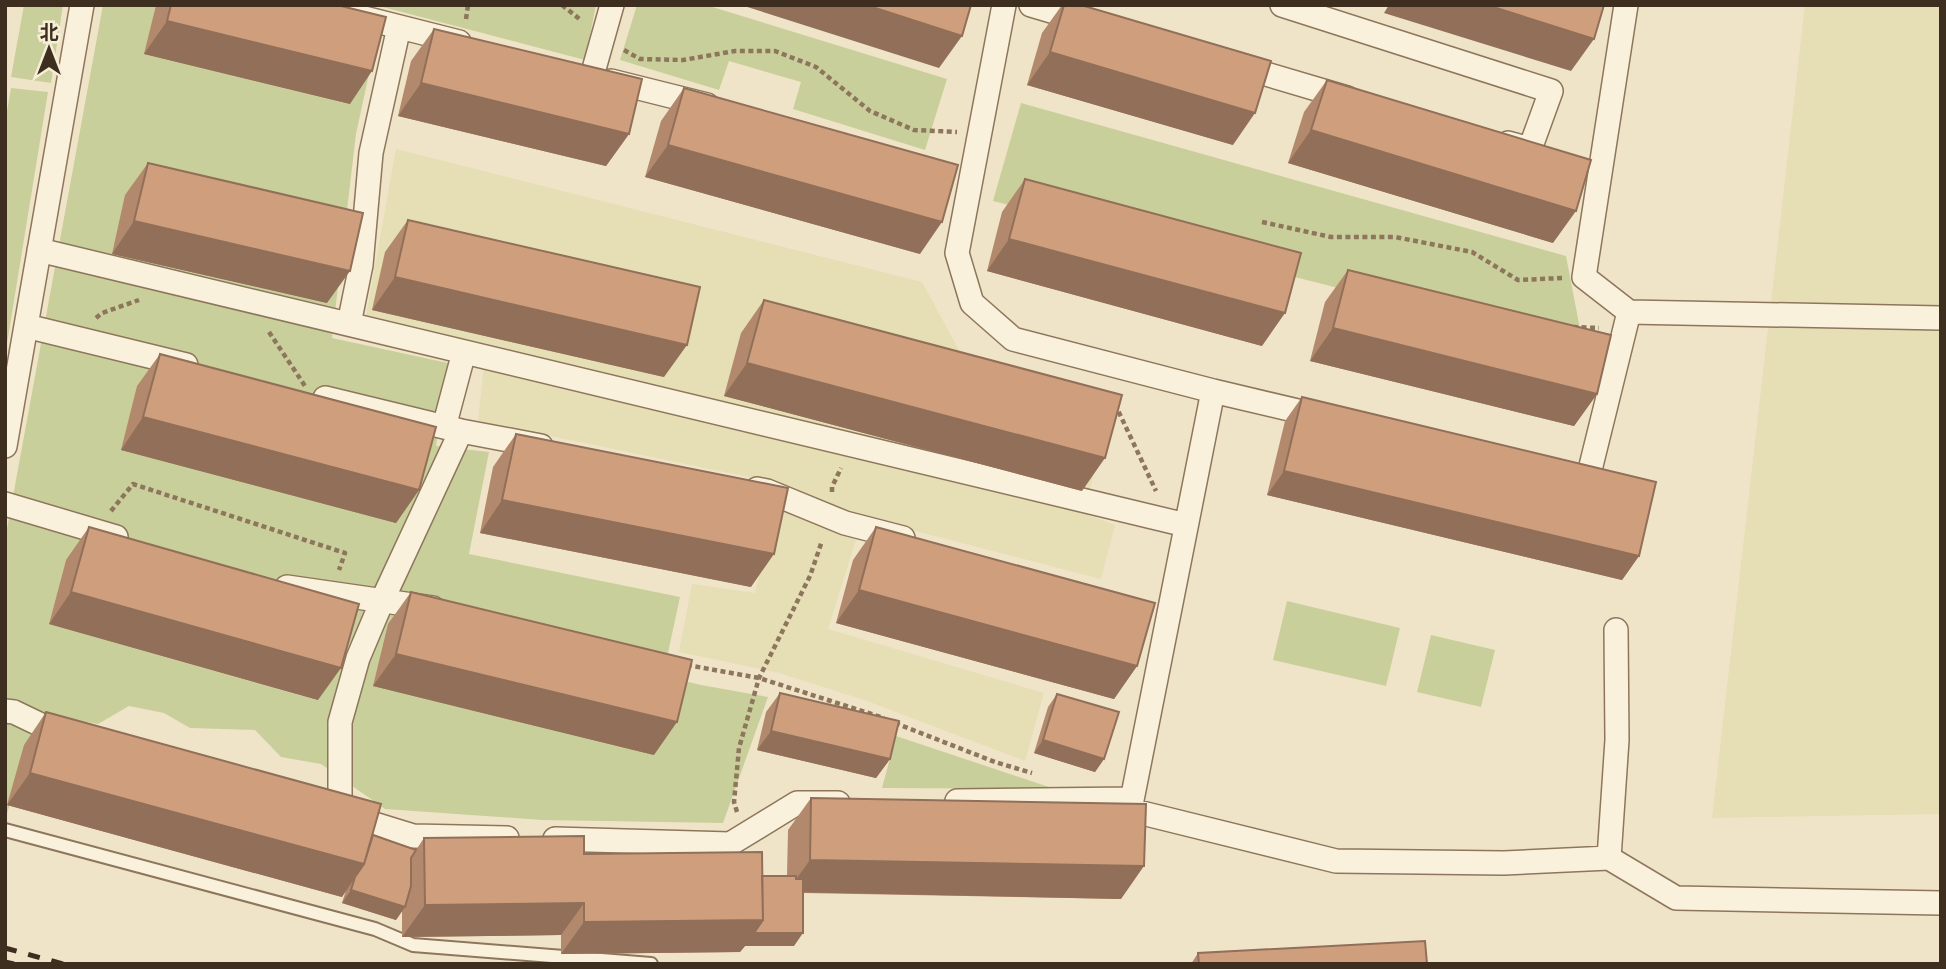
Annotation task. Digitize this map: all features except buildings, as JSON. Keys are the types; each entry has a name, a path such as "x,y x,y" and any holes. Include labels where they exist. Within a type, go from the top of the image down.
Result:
{"street":[{"path":"5,446 82,5"},
{"path":"313,5 479,47"},
{"path":"592,76 612,5"},
{"path":"1004,5 963,170 957,253 972,303 1013,339 1213,391 1347,422"},
{"path":"1031,5 1109,28"},
{"path":"1282,5 1551,92 1530,149 1490,138"},
{"path":"1626,5 1584,277 1627,320 1941,318"},
{"path":"349,324 360,265 371,153 399,27"},
{"path":"1212,58 1368,104"},
{"path":"567,70 726,110"},
{"path":"39,250 1178,523"},
{"path":"1588,478 1627,320"},
{"path":"26,326 204,369"},
{"path":"340,814 340,722 358,658 453,429 464,352"},
{"path":"1213,391 1178,523 1161,606 1130,810 1336,861 1504,863 1609,858 1676,898 1941,903"},
{"path":"304,393 453,429 568,452"},
{"path":"1562,472 1615,484"},
{"path":"740,486 767,491 845,523 925,544"},
{"path":"5,504 135,542"},
{"path":"265,580 291,588 454,611"},
{"path":"1609,858 1616,740 1615,629"},
{"path":"5,711 93,741"},
{"path":"934,802 1132,799"},
{"path":"314,806 413,836 730,844 797,803 865,803"}],"lane":[{"path":"5,830 375,929 413,945 651,964"}],"path":[{"path":"562,5 603,37 640,59 682,60 735,51 775,51 816,67 870,111 914,130 959,132 963,170"},
{"path":"1262,222 1331,237 1395,237 1472,252 1518,280 1584,277"},
{"path":"70,337 102,313 143,299"},
{"path":"1564,327 1627,320"},
{"path":"258,328 270,332 304,393"},
{"path":"1110,393 1178,523"},
{"path":"743,836 734,802 739,748 759,678 810,576 831,517 832,487 852,445"},
{"path":"95,531 133,484 345,553 331,594"},
{"path":"679,663 759,678 873,714 995,762 1034,774"}],"shaded area":[{"path":"1805,5 1941,5 1941,814 1712,818"},
{"path":"396,149 922,282 961,354 1110,416 1083,513 1115,525 1101,579 853,515 772,482 478,421 486,346 366,316"},
{"path":"775,508 856,540 828,629 1044,693 1025,761 867,701 779,673 679,652 692,584 755,593"}],"green space":[{"path":"24,5 63,5 51,83 11,77"},
{"path":"103,5 156,5 145,54 349,104 377,37 356,134 332,338 448,363 436,446 489,452 469,554 680,597 663,676 768,697 723,823 542,820 385,809 321,764 281,757 255,730 190,728 164,713 129,706 98,724 39,714 5,820 5,540","holes":["66,560 317,700 49,624"]},
{"path":"375,5 596,5 585,60"},
{"path":"637,5 706,5 947,79 925,150 793,109 801,82 729,61 719,90 620,60"},
{"path":"11,88 48,92 5,356 5,123"},
{"path":"1021,103 1566,256 1584,350 993,201"},
{"path":"1287,601 1400,628 1386,686 1273,660"},
{"path":"1431,635 1495,650 1481,707 1417,692"},
{"path":"896,736 1055,789 882,788"}],"railway":[{"path":"5,948 63,964"},
{"path":"5,962 14,964"}]}
